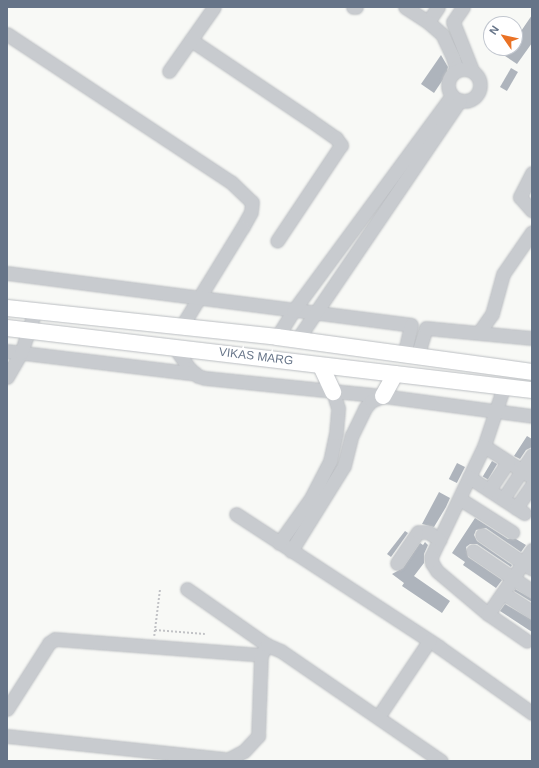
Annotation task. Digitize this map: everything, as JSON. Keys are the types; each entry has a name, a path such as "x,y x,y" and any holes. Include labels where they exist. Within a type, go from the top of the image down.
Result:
{"main road":[{"path":"7,308 277,337 532,372"},
{"name":"VIKAS MARG","path":"7,328 532,390"},
{"path":"321,366 333,392"},
{"path":"383,396 395,374"}],"street":[{"path":"170,71 214,7"},
{"path":"405,7 428,22 442,34 456,66 454,73"},
{"path":"428,22 438,7"},
{"path":"277,337 294,308 456,98 473,97 480,86 478,77 472,70 453,22 463,7"},
{"path":"7,34 247,194 252,202 251,212 181,327"},
{"path":"191,40 336,138 341,145 277,241"},
{"path":"456,98 449,79 454,73 462,69 472,70"},
{"path":"297,340 456,98"},
{"path":"532,173 520,197 532,211"},
{"path":"480,331 492,314 503,274 532,232"},
{"path":"7,273 198,298 294,308 426,328 480,331 532,338"},
{"path":"7,377 22,353 35,311"},
{"path":"411,325 411,356"},
{"path":"411,356 426,328"},
{"path":"175,348 196,374"},
{"path":"7,351 196,374 205,378 383,396 532,416"},
{"path":"504,386 484,446 432,557 437,571 488,614 527,641"},
{"path":"279,543 326,472 334,442 338,408 333,392"},
{"path":"291,551 344,466 350,445 365,408 371,401 383,396"},
{"path":"334,442 350,445"},
{"path":"484,446 527,474"},
{"path":"503,499 527,474 532,456"},
{"path":"490,490 508,462"},
{"path":"469,477 520,510 532,485"},
{"path":"460,499 512,532"},
{"path":"236,514 429,641 532,713"},
{"path":"397,563 418,532 428,532 440,540"},
{"path":"482,536 527,566"},
{"path":"488,614 513,578 527,566 532,550"},
{"path":"473,551 532,591"},
{"path":"187,589 264,650"},
{"path":"503,593 532,612"},
{"path":"7,709 49,643 55,640 153,646 281,651 378,716 441,761"},
{"path":"378,716 429,641"},
{"path":"7,736 226,760 244,751 258,736 264,650"}],"path":[{"path":"153,646 160,588"},
{"path":"155,630 205,634"}],"building":[{"path":"532,15 532,43 523,56 523,28"},
{"path":"441,55 448,67 446,75 434,93 421,84"},
{"path":"505,56 523,56 517,64"},
{"path":"511,68 518,72 507,91 500,87"},
{"path":"527,436 532,439 532,447 526,450 520,459 514,456"},
{"path":"492,461 497,464 488,480 483,476"},
{"path":"457,463 465,467 457,483 449,479"},
{"path":"439,492 450,498 446,507 434,527 422,524"},
{"path":"475,518 508,539 516,539 526,545 521,552 486,528 476,530 474,535 477,541 512,565 511,567 477,544 470,544 466,547 468,557 502,580 496,588 463,565 465,562 452,553"},
{"path":"405,531 408,533 391,557 387,554"},
{"path":"425,542 428,545 424,554 424,563 414,576 450,601 442,613 402,586 404,583 392,574 403,568 420,543 423,545"},
{"path":"515,589 532,599 532,602 514,591"},
{"path":"505,604 532,620 532,632 500,611"}]}
